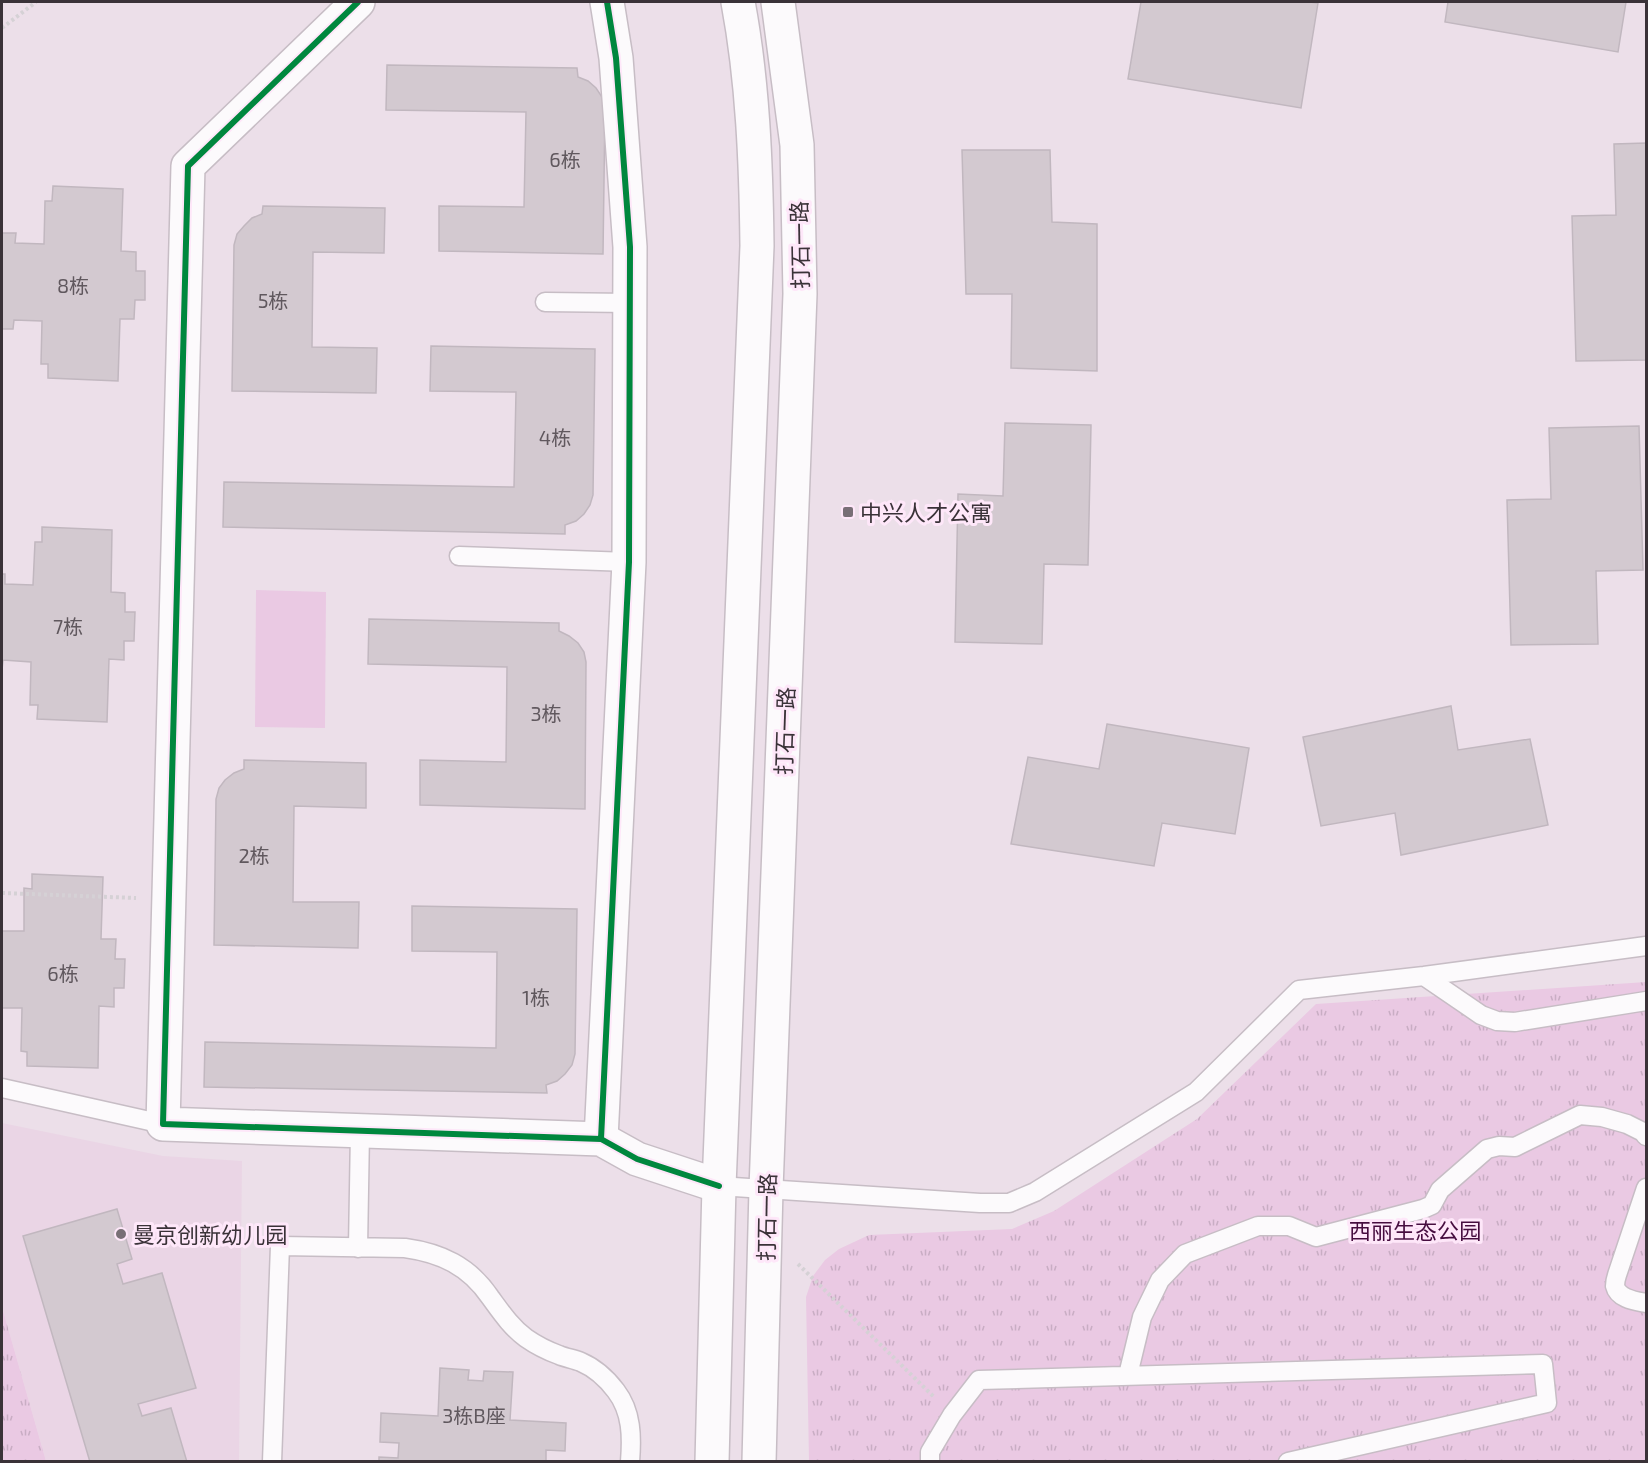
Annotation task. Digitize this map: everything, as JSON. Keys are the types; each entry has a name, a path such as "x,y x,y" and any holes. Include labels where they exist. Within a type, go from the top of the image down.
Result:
{"main road":[{"path":"358,2 188,166 163,1124 601,1139 637,1159 719,1186"},
{"path":"601,1139 628,562 630,303 630,247 618,82 607,2"},
{"name":"打石一路","path":"712,1461 719,1186 758,246 751,98 744,30 738,2"},
{"name":"打石一路","path":"759,1461 766,1190 800,294 798,145 778,2"}],"lane":[{"path":"545,302 630,303"},
{"path":"459,556 628,562"},
{"path":"719,1186 1009,1203 1035,1192 1196,1092 1299,990 1647,946"},
{"path":"1424,976 1481,1015 1497,1021 1515,1022 1647,1001"},
{"path":"2,1088 163,1124"},
{"path":"1128,1374 1142,1317 1160,1280 1185,1254 1258,1226 1289,1226 1316,1237 1423,1209 1432,1205 1440,1191 1487,1149 1499,1146 1515,1147 1580,1114 1627,1124 1647,1136"},
{"path":"358,1248 360,1131"},
{"path":"1647,1188 1615,1286 1621,1295 1647,1303"},
{"path":"272,1461 280,1246 405,1248 444,1257 462,1268 477,1280 500,1311 525,1337 558,1355 581,1362 601,1374 617,1392 628,1414 632,1437 630,1461"},
{"path":"930,1461 930,1452 952,1415 979,1380 1542,1364 1547,1403 1288,1461"}],"path":[{"path":"2,28 36,2"},
{"path":"2,893 169,899"},
{"path":"765,1232 952,1415"}],"shaded area":[{"name":"曼京创新幼儿园","path":"2,1123 163,1156 242,1161 239,1461 46,1461 2,1307"}],"green space":[{"path":"256,590 326,592 325,728 255,727"},
{"name":"西丽生态公园","path":"1646,982 1646,1461 809,1461 806,1297 813,1276 825,1260 839,1249 869,1235 1012,1229 1054,1211 1197,1119 1316,1004"},
{"path":"2,1307 46,1461 2,1461"}],"building":[{"path":"1141,2 1318,3 1301,108 1128,79"},
{"path":"1448,2 1626,2 1618,52 1445,22"},
{"path":"387,65 577,68 578,77 588,81 596,88 605,108 603,254 439,251 439,206 524,207 526,112 386,110"},
{"path":"1646,143 1646,360 1576,361 1572,216 1616,215 1614,144"},
{"path":"962,150 1050,150 1052,222 1097,224 1097,371 1011,368 1012,294 966,294"},
{"path":"53,186 123,189 121,251 136,252 136,271 145,271 145,300 135,300 134,319 120,319 118,381 48,378 48,364 41,364 42,321 14,320 13,329 2,329 2,233 16,233 15,243 44,244 45,201 52,201"},
{"path":"263,206 385,208 384,253 313,252 312,347 377,348 376,393 232,391 234,245 237,234 252,218 262,214"},
{"path":"431,346 595,349 593,495 584,514 576,521 565,525 565,534 223,527 224,482 514,487 516,392 430,391"},
{"path":"1005,423 1091,425 1088,565 1044,564 1042,644 955,642 958,494 1003,496"},
{"path":"1639,426 1643,570 1596,571 1598,644 1511,645 1507,500 1551,499 1549,428"},
{"path":"42,527 112,530 111,592 125,593 125,612 135,612 134,641 124,641 124,660 109,659 107,722 37,719 38,705 30,705 31,662 3,660 2,670 2,574 5,574 5,584 33,585 35,542 42,542"},
{"path":"369,619 559,623 559,631 578,643 584,652 586,662 585,809 420,805 420,760 506,762 507,667 368,664"},
{"path":"1451,706 1458,750 1530,739 1548,825 1401,855 1395,813 1321,826 1303,737"},
{"path":"1107,724 1249,748 1235,834 1162,823 1154,866 1011,844 1028,757 1099,769"},
{"path":"244,760 366,763 366,808 294,806 293,902 359,902 358,948 214,945 216,799 219,788 225,780 244,769"},
{"path":"32,874 103,877 101,939 116,939 115,959 125,959 124,988 114,988 114,1007 99,1006 98,1068 27,1066 27,1052 21,1051 22,1008 2,1008 2,931 24,931 24,888 32,889"},
{"path":"412,906 577,909 575,1054 572,1065 565,1074 557,1081 546,1085 547,1093 204,1087 205,1042 496,1048 497,952 412,951"},
{"path":"117,1209 132,1259 117,1264 123,1284 162,1273 196,1388 138,1404 142,1416 171,1408 187,1462 90,1462 23,1236"},
{"path":"440,1368 469,1370 468,1380 483,1381 484,1371 513,1372 510,1420 566,1423 565,1451 546,1450 546,1462 379,1462 379,1457 398,1458 399,1443 380,1442 381,1413 438,1416"}],"cycle path":[{"path":"358,2 188,166 163,1124 601,1139 637,1159 719,1186"},
{"path":"601,1139 629,562 630,247 616,58 607,2"}],"place":[{"name":"中兴人才公寓","path":"848,512"},
{"name":"曼京创新幼儿园","path":"121,1234"}]}
